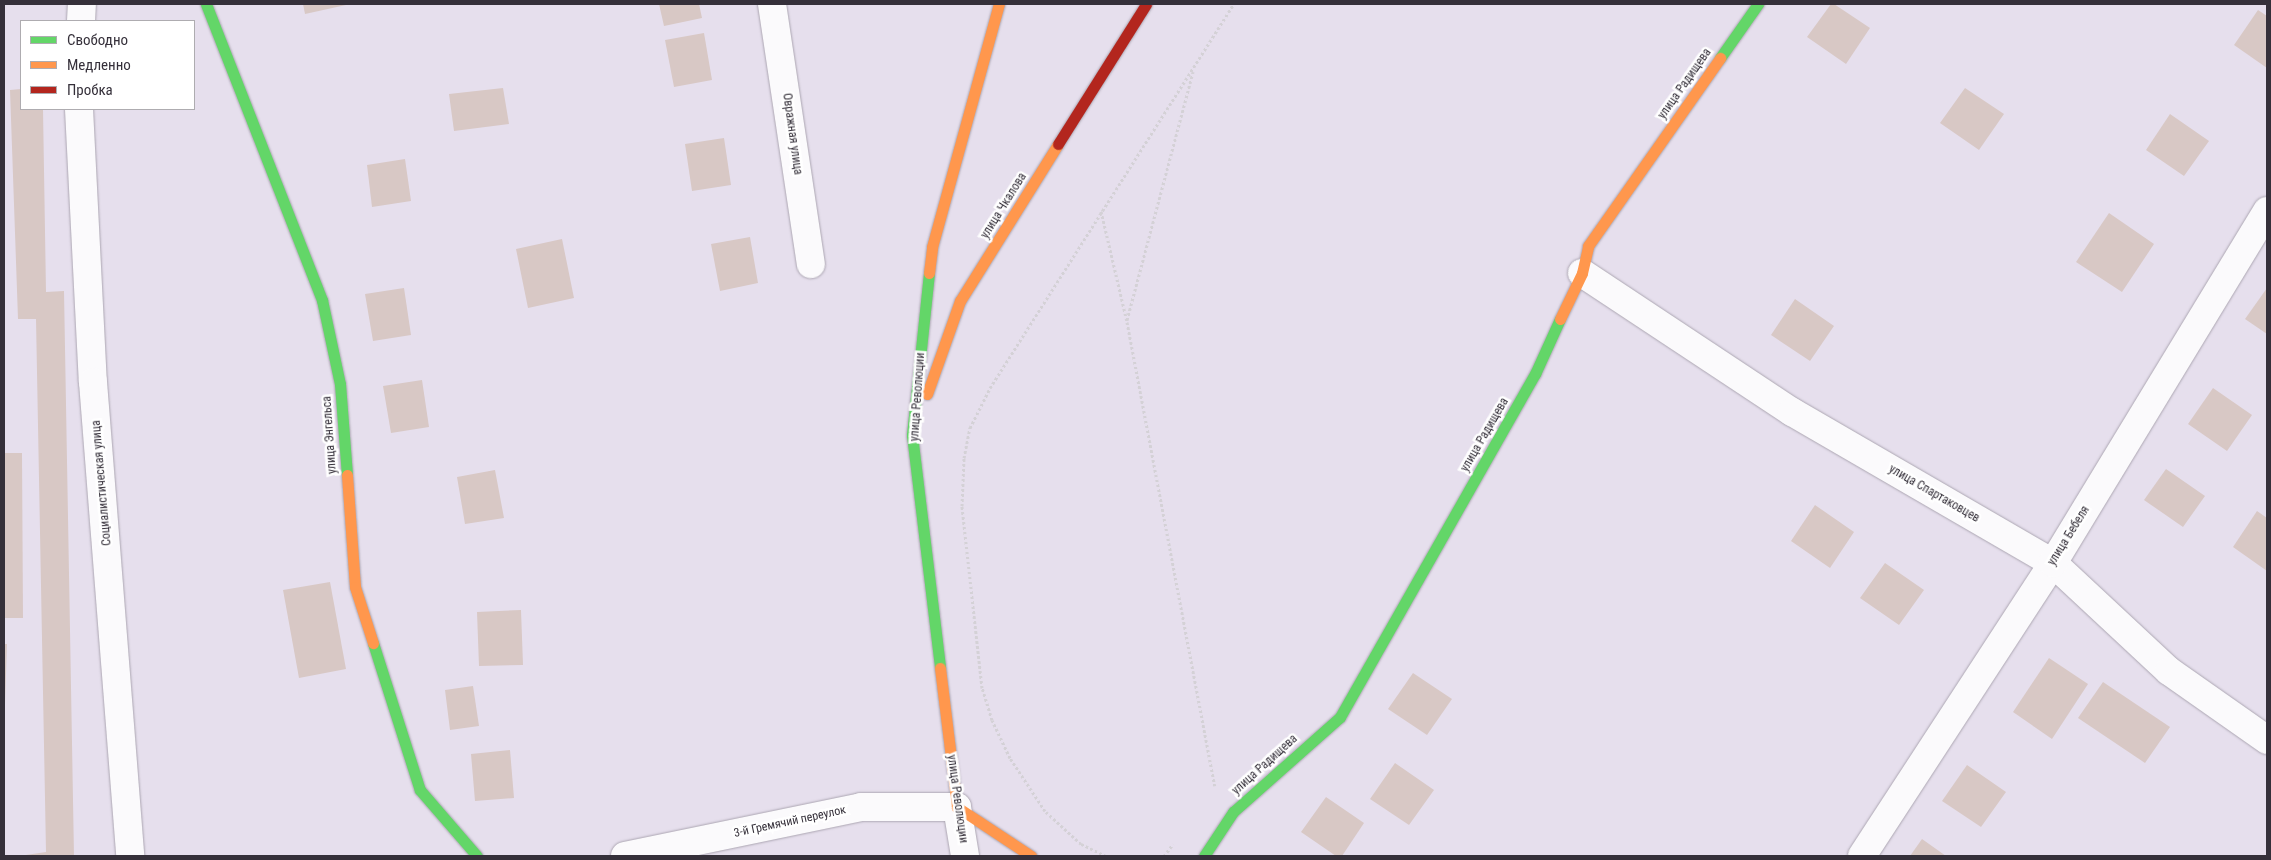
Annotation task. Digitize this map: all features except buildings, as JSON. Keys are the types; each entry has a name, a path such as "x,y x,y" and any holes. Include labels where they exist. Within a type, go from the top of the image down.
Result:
{"street":[{"path":"82,4 82,20"},
{"name":"улица Энгельса","path":"206,4 255,133 294,224 322,300 340,384 355,587 420,790 477,856"},
{"name":"Овражная улица","path":"772,4 811,264"},
{"name":"улица Революции","path":"965,856 957,807 912,435 932,247 999,4"},
{"name":"улица Чкалова","path":"912,435 960,302 1146,4"},
{"name":"улица Радищева","path":"1204,856 1233,812 1340,717 1535,374 1582,273 1588,246 1758,4"},
{"name":"Социалистическая улица","path":"79,110 93,382 130,856"},
{"name":"улица Бебеля","path":"1862,856 2053,563 2267,211"},
{"name":"улица Спартаковцев","path":"1582,273 1792,412 2053,563 2169,671 2267,740"},
{"name":"3-й Гремячий переулок","path":"625,856 861,807 957,807"},
{"path":"957,807 1031,856"}],"path":[{"path":"1106,856 1081,844 1045,811 1010,758 992,720 982,688 962,506 964,458 970,428 990,388 1234,4"},
{"path":"1127,322 1193,69"},
{"path":"1101,211 1127,322 1215,787"},
{"path":"1164,856 1175,841"}],"traffic: fast":[{"path":"206,4 322,300 340,384 347,475"},
{"path":"1720,58 1758,4"},
{"path":"929,273 912,435 940,668"},
{"path":"1204,856 1233,812 1340,717 1535,374 1560,319"},
{"path":"373,643 420,790 477,856"}],"traffic: slow":[{"path":"929,273 932,247 999,4"},
{"path":"1560,319 1582,273 1588,246 1720,58"},
{"path":"927,394 960,301 1058,144"},
{"path":"347,475 355,587 373,643"},
{"path":"940,668 957,807 1031,856"}],"traffic: jam":[{"path":"1058,144 1146,4"}]}
